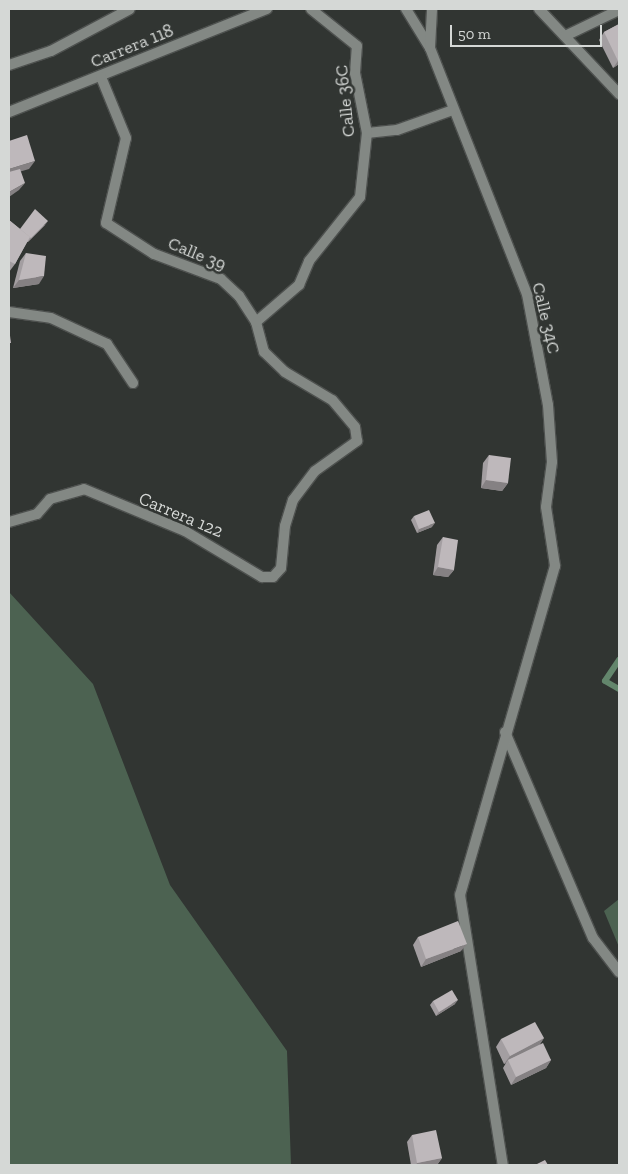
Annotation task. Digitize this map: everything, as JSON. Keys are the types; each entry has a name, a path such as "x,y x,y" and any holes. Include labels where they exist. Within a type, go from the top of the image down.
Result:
{"street":[{"path":"9,65 51,51 130,9"},
{"name":"Carrera 118","path":"9,112 101,77 267,9"},
{"name":"Calle 36C","path":"256,322 299,285 309,262 360,197 367,133 355,73 357,46 311,9"},
{"name":"Calle 34C","path":"406,9 430,48 527,294 548,405 552,462 546,507 555,566 505,732 460,896 503,1165"},
{"path":"430,48 432,9"},
{"path":"539,9 619,94"},
{"path":"565,36 619,10"},
{"name":"Calle 39","path":"101,77 126,138 106,223 154,254 220,279 239,296 256,322 264,352 285,372 332,400 355,427 357,441"},
{"path":"367,133 417,125 453,110"},
{"path":"9,312 51,318 107,344 133,383"},
{"name":"Carrera 122","path":"9,522 37,514 50,499 84,488 184,531 262,577 273,577 281,568 285,526 293,500 315,471 357,441"},
{"path":"505,732 592,938 619,972"}],"green space":[{"path":"9,592 93,684 170,885 287,1051 291,1165 9,1165"},
{"path":"619,899 619,947 604,911"}],"building":[{"path":"619,24 619,60 618,61 604,32"},
{"path":"27,135 35,161 9,169 9,141"},
{"path":"20,169 25,183 9,192 9,172"},
{"path":"35,209 48,221 31,238 20,229"},
{"path":"9,220 30,237 15,264 9,261"},
{"path":"26,253 46,256 44,276 19,280"},
{"path":"489,455 511,458 508,483 486,480"},
{"path":"429,510 435,523 419,529 414,516"},
{"path":"443,537 458,540 454,570 438,567"},
{"path":"458,921 467,944 426,959 418,937"},
{"path":"452,990 458,1000 439,1012 433,1001"},
{"path":"535,1022 544,1038 510,1056 501,1039"},
{"path":"543,1043 551,1060 516,1077 508,1060"},
{"path":"436,1130 442,1158 417,1163 412,1135"},
{"path":"545,1160 548,1165 535,1165"}],"waterway":[{"path":"619,660 605,681 619,689"}]}
